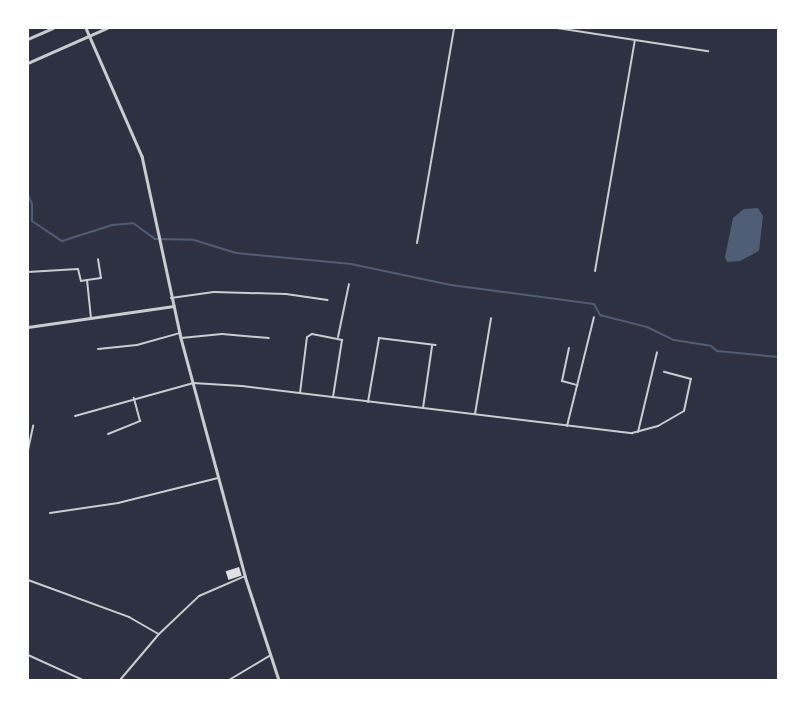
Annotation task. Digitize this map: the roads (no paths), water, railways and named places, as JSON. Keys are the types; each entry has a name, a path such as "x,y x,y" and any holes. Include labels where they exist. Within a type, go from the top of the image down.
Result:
{"street":[{"path":"28,38 53,28"},
{"path":"86,28 142,156 181,338 245,576 279,680"},
{"path":"28,63 107,28"},
{"path":"417,244 454,28"},
{"path":"557,28 708,51"},
{"path":"596,271 635,40"},
{"path":"28,272 74,268 80,272 81,281 101,278 98,259"},
{"path":"87,280 91,317"},
{"path":"338,338 349,284"},
{"path":"172,298 214,292 286,294 328,300"},
{"path":"28,327 173,306"},
{"path":"567,426 594,317"},
{"path":"475,414 491,318"},
{"path":"98,349 137,345 180,332"},
{"path":"181,338 222,334 268,338"},
{"path":"300,393 308,334 342,340 333,397"},
{"path":"368,402 379,338 436,345"},
{"path":"423,408 432,345"},
{"path":"569,348 562,381 577,385"},
{"path":"638,432 657,352"},
{"path":"75,416 193,383 300,393 567,426 638,432 658,426 684,411 691,380 664,372"},
{"path":"108,434 140,421 134,398"},
{"path":"28,450 33,426"},
{"path":"50,513 118,504 218,478"},
{"path":"120,680 159,634 198,596 245,576"},
{"path":"28,580 128,617 159,634"},
{"path":"28,655 83,680"},
{"path":"229,680 271,655"}],"water":[{"path":"758,208 763,216 759,251 740,261 727,262 725,257 733,218 744,209"}],"waterway":[{"path":"28,195 32,204 32,221 62,241 112,225 133,223 155,239 194,240 236,253 351,264 451,285 594,304 600,315 647,327 674,340 711,346 717,351 778,357"}]}
